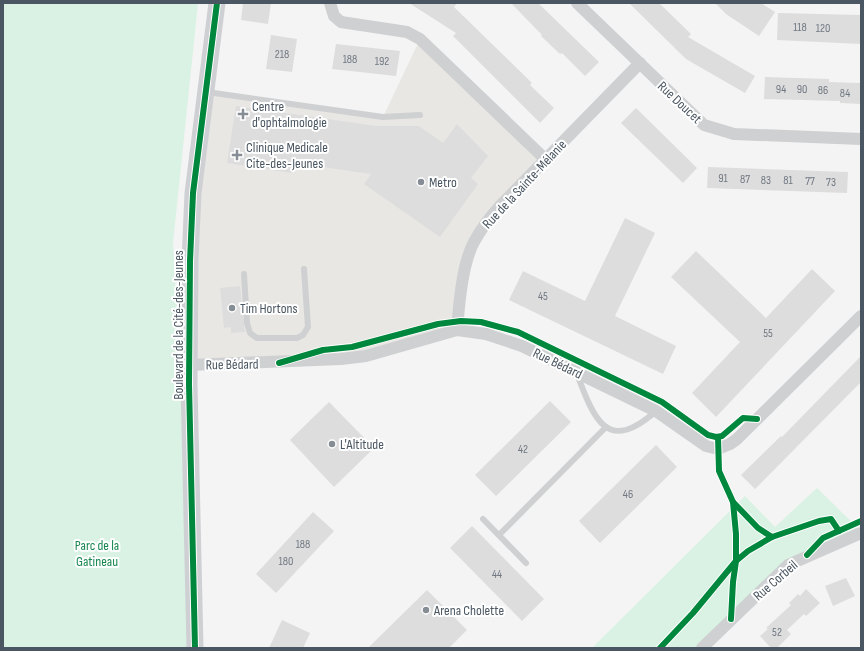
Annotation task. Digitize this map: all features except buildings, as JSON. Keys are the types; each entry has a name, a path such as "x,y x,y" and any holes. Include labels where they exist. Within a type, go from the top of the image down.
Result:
{"street":[{"name":"Boulevard de la Cité-des-Jeunes","path":"195,648 189,365 192,193 217,3"},
{"path":"330,3 334,16 341,22 407,32 420,39 545,159"},
{"name":"Rue Doucet","path":"577,3 640,63 690,114 704,125 719,131 734,134 861,139"},
{"name":"Rue de la Sainte-Mélanie","path":"457,330 466,268 473,243 500,206 640,63"},
{"name":"Rue Bédard","path":"189,365 296,362 353,358 366,356 457,330 486,334 506,339 656,411 706,446 718,449 723,448 737,439 861,316"},
{"name":"Rue Corbeil","path":"702,648 788,565 861,533"}],"lane":[{"path":"206,92 383,117 420,114"},
{"path":"244,274 247,323 250,334 256,338 297,338 303,335 308,327 304,269"},
{"path":"576,372 589,406 597,418 606,427 616,432 628,430 647,419 656,411"},
{"path":"499,534 606,427"},
{"path":"483,519 526,563"}],"shaded area":[{"path":"420,39 545,159 473,243 457,330 366,356 189,365 206,92 383,117"}],"green space":[{"name":"Parc de la Gatineau","path":"3,3 198,3 173,243 196,648 3,648"},
{"path":"817,488 861,531 803,557 702,648 592,648 745,496 775,527"}],"cycle path":[{"path":"195,648 189,384 190,261 193,193 217,3"},
{"path":"279,363 323,350 352,347 438,324 461,321 481,322 518,332 662,402 708,435 716,437 722,436 743,418 757,419"},
{"path":"718,437 719,471 733,502 736,534 736,561 731,619"},
{"path":"733,502 758,528 772,537"},
{"path":"660,648 693,613 736,561 748,551 772,537 819,521 831,519 839,531"},
{"path":"807,555 823,538 861,521"}],"place":[{"name":"Centre d'ophtalmologie","path":"243,114"},
{"name":"Clinique Medicale Cite-des-Jeunes","path":"237,155"},
{"name":"Metro","path":"421,182"},
{"name":"Tim Hortons","path":"232,308"},
{"name":"L'Altitude","path":"332,444"},
{"name":"Arena Cholette","path":"426,610"}]}
